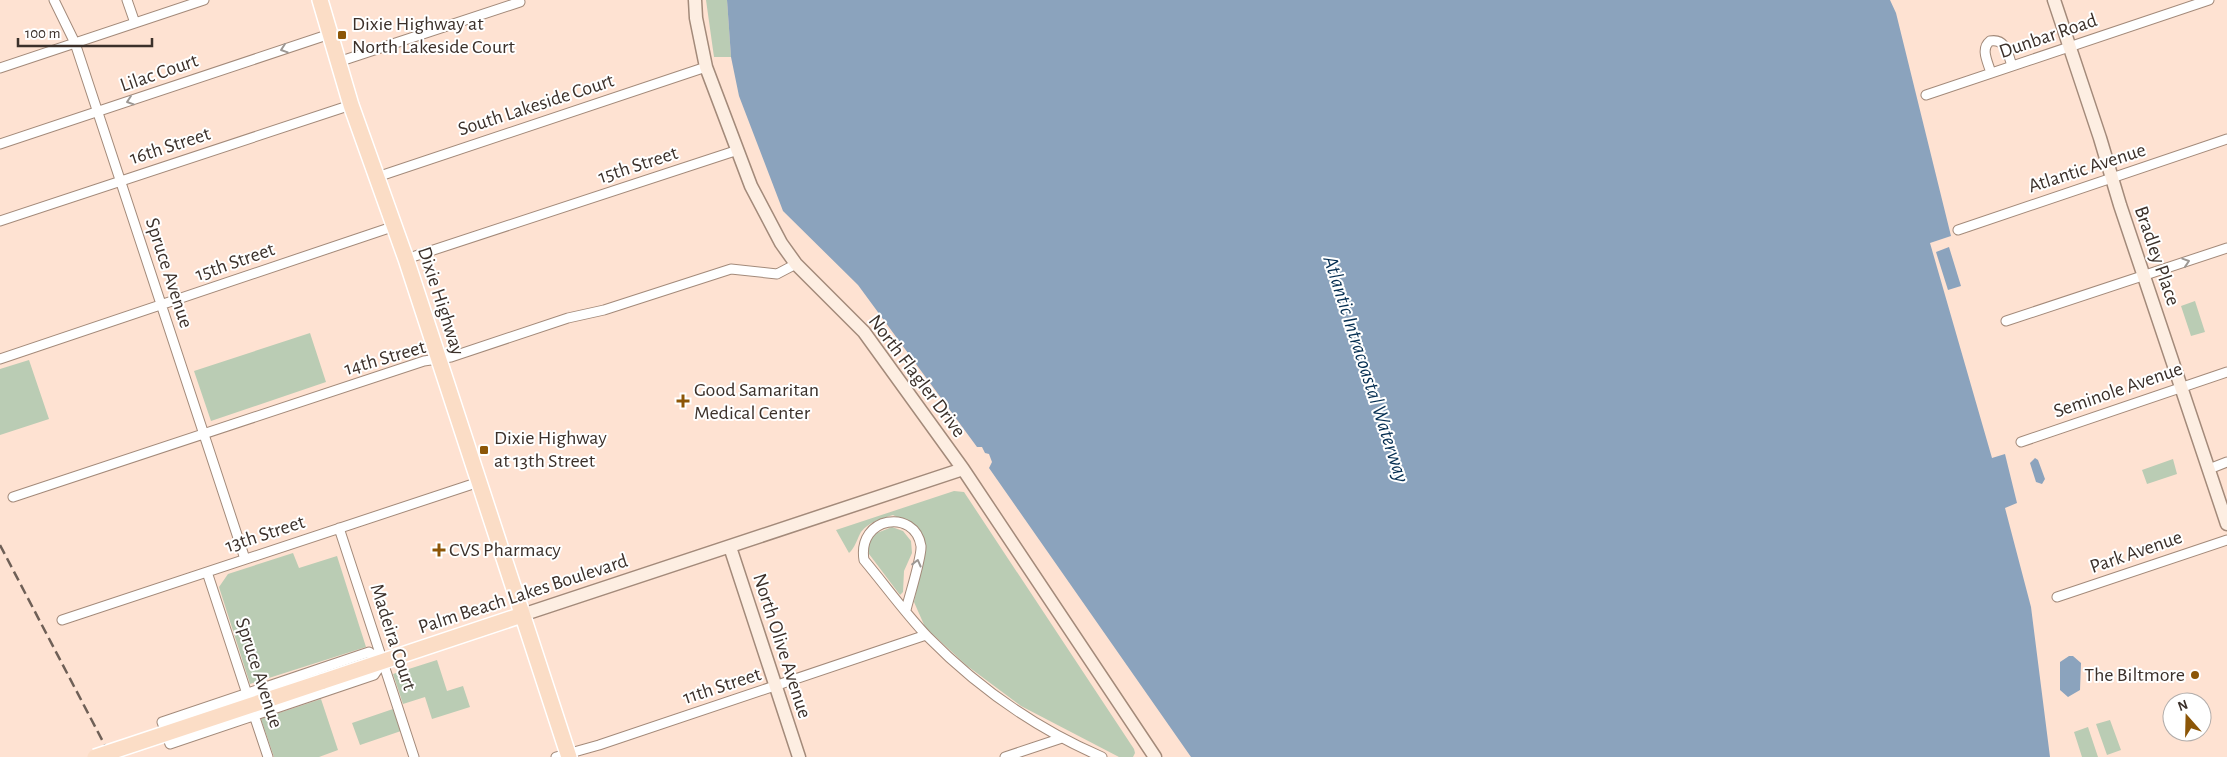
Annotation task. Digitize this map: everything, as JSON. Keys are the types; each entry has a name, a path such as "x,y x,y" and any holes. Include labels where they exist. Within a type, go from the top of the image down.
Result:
{"main road":[{"name":"Dixie Highway","path":"320,0 351,105 406,259 522,615 565,756"},
{"name":"Palm Beach Lakes Boulevard","path":"95,757 522,615"}],"street":[{"name":"Spruce Avenue","path":"54,0 75,43 245,559"},
{"path":"127,0 135,23"},
{"path":"0,68 204,0"},
{"name":"North Flagler Drive","path":"695,0 706,67 764,214 781,243 796,264 864,332 963,470 1155,757"},
{"name":"Bradley Place","path":"2054,0 2227,524"},
{"name":"Dunbar Road","path":"1926,95 2209,0"},
{"path":"338,62 520,2"},
{"name":"Lilac Court","path":"0,144 330,34"},
{"path":"1991,73 1985,51 1985,47 1990,41 2000,41 2005,46 2012,66"},
{"name":"South Lakeside Court","path":"377,177 706,67"},
{"name":"16th Street","path":"0,221 351,105"},
{"name":"Atlantic Avenue","path":"1958,230 2227,139"},
{"name":"15th Street","path":"406,259 738,150"},
{"name":"15th Street","path":"0,358 395,226"},
{"path":"2006,321 2227,248"},
{"name":"14th Street","path":"13,497 424,361 439,360 568,318 604,310 731,269 777,274 796,264"},
{"name":"Seminole Avenue","path":"2021,442 2227,372"},
{"path":"2209,469 2227,462"},
{"name":"Palm Beach Lakes Boulevard","path":"522,615 963,470"},
{"name":"13th Street","path":"62,620 479,482"},
{"path":"906,610 921,548 917,536 907,526 901,523 887,522 875,527 867,536 863,548 864,560 926,635 978,682 1005,702 1062,738 1102,757"},
{"name":"Madeira Court","path":"339,528 414,757"},
{"name":"Park Avenue","path":"2057,597 2227,540"},
{"name":"North Olive Avenue","path":"730,547 798,757"},
{"name":"Spruce Avenue","path":"207,572 268,757"},
{"name":"11th Street","path":"565,756 776,687 926,635"},
{"path":"369,652 383,662 374,675 170,744 162,722 369,652"},
{"path":"1005,757 1062,738"}],"green space":[{"path":"706,0 727,0 731,57 714,57"},
{"path":"2195,301 2205,332 2191,336 2181,306"},
{"path":"310,333 326,382 211,421 194,371"},
{"path":"29,360 49,419 0,435 0,369"},
{"path":"2173,459 2177,474 2147,484 2142,470"},
{"path":"954,491 964,492 1134,749 1133,757 1119,757 1021,706 966,665 925,627 914,602 925,549 918,528 893,515 879,520 871,523 861,532 849,553 836,530"},
{"path":"892,527 903,531 911,541 912,553 904,571 903,592 900,595 869,554 869,540 877,533"},
{"path":"293,553 299,568 337,556 366,647 250,684 219,587 228,574"},
{"path":"437,660 447,691 463,686 470,707 432,719 425,697 403,704 393,674"},
{"path":"321,699 338,750 319,757 274,757 261,719"},
{"path":"393,709 401,731 360,745 352,723"},
{"path":"2110,720 2121,750 2107,755 2096,724"},
{"path":"2088,727 2098,757 2082,757 2074,732"}],"water":[{"name":"Atlantic Intracoastal Waterway","path":"727,0 1890,0 1896,13 1951,236 1930,243 1992,458 2005,454 2017,503 2005,508 2031,607 2050,757 1191,757 989,468 992,462 989,454 985,453 982,447 977,447 858,285 783,211 739,96 731,57"},
{"path":"1949,247 1961,286 1948,290 1936,252"},
{"path":"2035,458 2038,460 2045,479 2042,484 2036,482 2030,463"},
{"path":"2069,656 2073,656 2081,663 2080,690 2068,697 2060,690 2060,662"}],"railway":[{"path":"0,545 111,757"}],"place":[{"name":"Dixie Highway at North Lakeside Court","path":"342,35"},
{"name":"Good Samaritan Medical Center","path":"683,401"},
{"name":"Dixie Highway at 13th Street","path":"484,450"},
{"name":"CVS Pharmacy","path":"439,550"},
{"name":"The Biltmore","path":"2195,675"}]}
